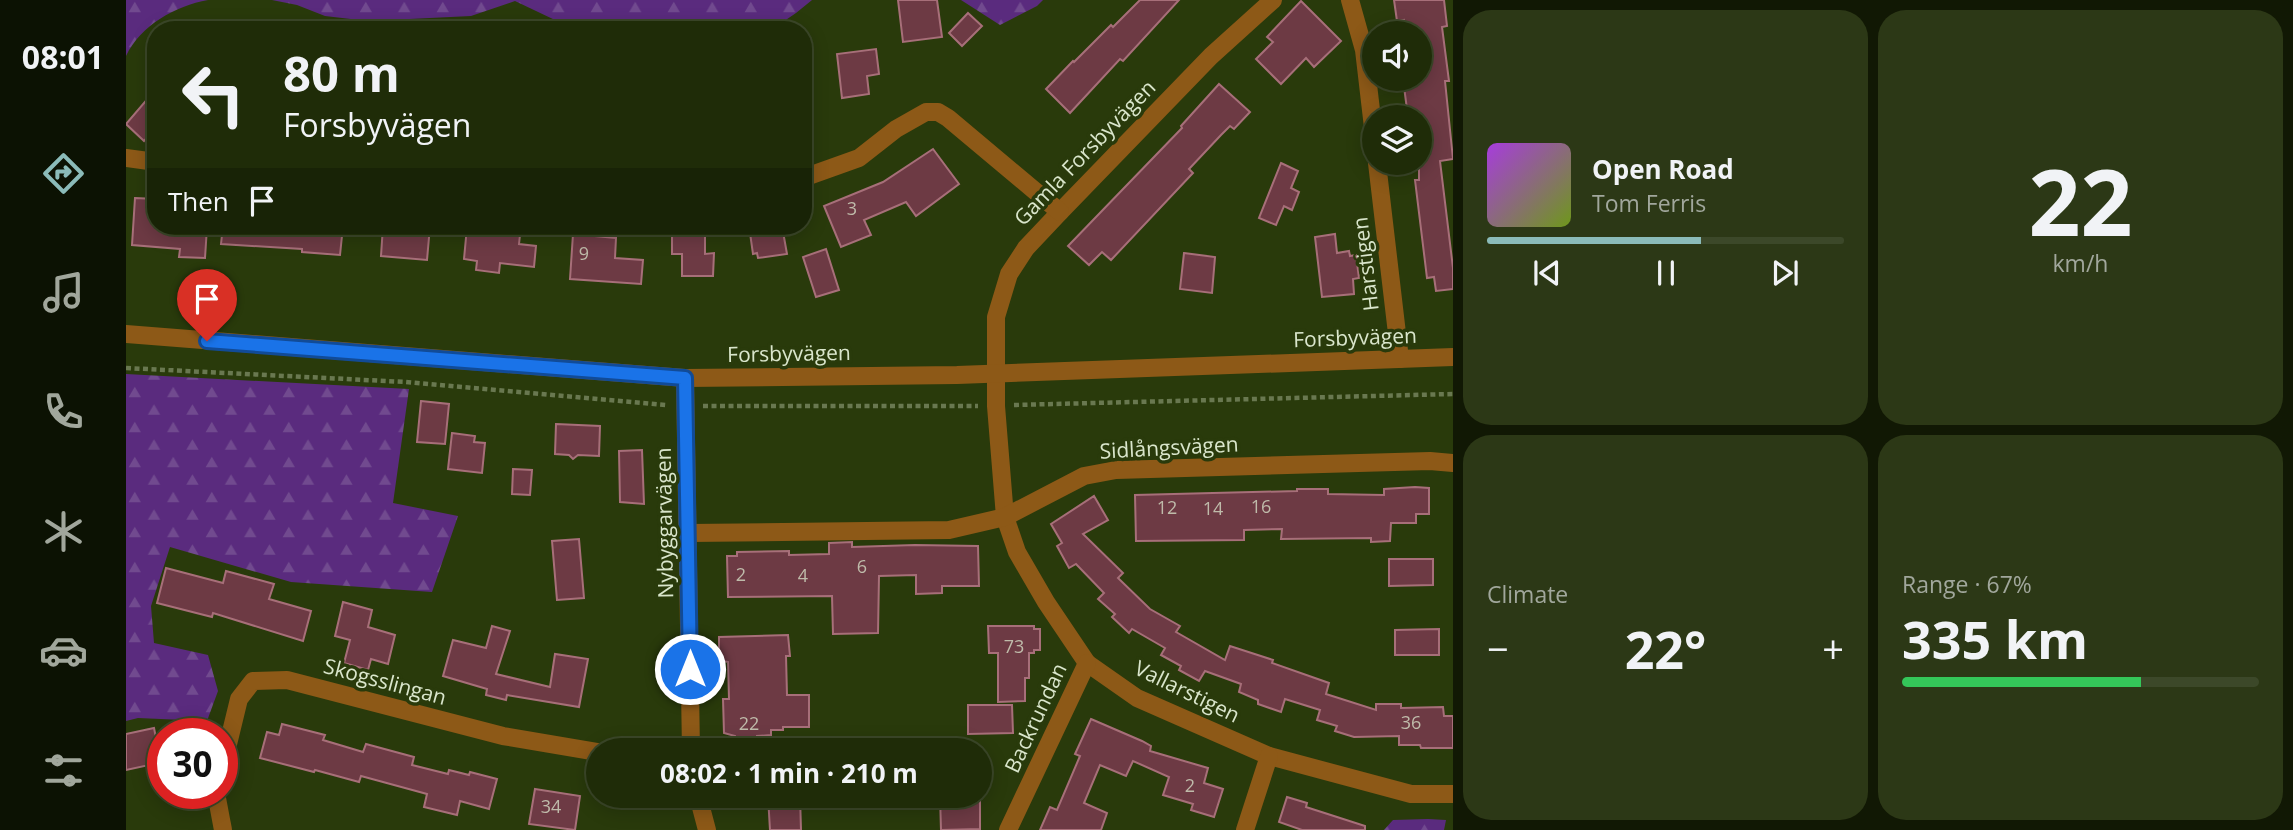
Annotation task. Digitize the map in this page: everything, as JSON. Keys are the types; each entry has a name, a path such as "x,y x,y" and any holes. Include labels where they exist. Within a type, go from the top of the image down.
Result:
{"street":[{"name":"Gamla Forsbyvägen","path":"995,372 996,317 1009,274 1026,248 1211,56 1273,0"},
{"path":"1350,0 1364,50 1370,105"},
{"path":"812,175 859,158 916,117 926,112 937,112 948,118 1060,212"},
{"path":"126,158 147,161"},
{"name":"Harstigen","path":"1378,175 1400,359"},
{"name":"Forsbyvägen","path":"126,334 685,378 957,375 1453,357"},
{"name":"Vallarstigen","path":"995,372 1005,517 1017,552 1046,602 1087,663 1137,698 1269,756 1411,794 1453,794"},
{"name":"Nybyggarvägen","path":"685,378 691,738"},
{"name":"Sidlångsvägen","path":"689,533 949,530 1005,517 1084,476 1116,470 1430,461 1453,463"},
{"name":"Backrundan","path":"1008,830 1087,663"},
{"name":"Skogsslingan","path":"234,718 239,699 253,681 286,680 503,736 586,750"},
{"path":"1245,830 1269,756"},
{"path":"701,808 706,830"},
{"path":"219,809 223,830"}],"path":[{"path":"126,368 406,382 686,407 813,404 996,406 1453,394"}],"green space":[{"path":"126,0 208,0 183,7 157,21 147,21 147,29 126,56"},
{"path":"272,0 812,0 784,21 557,21 515,1 471,16 368,21 325,16 297,5"},
{"path":"961,0 1043,0 1037,6 1000,25"},
{"path":"126,374 409,389 393,503 458,516 432,592 291,582 170,547 151,606 154,643 208,655 218,691 208,718 138,718 126,721"},
{"path":"1393,820 1446,820 1444,830 1384,830"}],"building":[{"path":"898,0 937,0 942,37 903,42"},
{"path":"1140,0 1179,0 1070,113 1046,89"},
{"path":"1394,0 1444,0 1447,26 1442,27 1449,81 1445,81 1453,159 1440,161 1453,268 1453,289 1436,291 1434,277 1427,278 1415,180 1419,180 1419,175 1432,175 1432,105 1406,105 1405,91 1432,91 1432,21 1397,21"},
{"path":"1301,1 1341,41 1314,67 1306,58 1281,84 1256,59 1273,42 1267,37"},
{"path":"968,13 982,26 962,46 949,33"},
{"path":"876,49 879,74 867,76 869,94 842,98 837,54"},
{"path":"1219,84 1250,112 1234,129 1230,126 1189,169 1193,173 1111,260 1102,252 1089,265 1068,246 1182,128"},
{"path":"147,100 147,137 144,141 126,124"},
{"path":"933,149 959,184 916,216 906,202 864,220 871,235 841,247 824,206 883,182"},
{"path":"1281,163 1298,171 1291,188 1299,192 1292,210 1284,206 1276,225 1259,218"},
{"path":"135,198 147,199 147,235 206,235 205,258 179,257 180,249 132,245"},
{"path":"1335,234 1337,253 1349,251 1350,256 1356,255 1359,278 1353,279 1354,294 1322,297 1315,237"},
{"path":"222,235 342,235 340,255 302,252 302,249 221,244"},
{"path":"382,235 429,235 427,260 381,256"},
{"path":"466,235 520,235 519,244 536,246 534,267 500,263 499,273 476,270 477,261 464,259"},
{"path":"573,235 616,238 615,258 643,260 641,284 570,279"},
{"path":"672,235 705,235 705,254 714,253 713,276 682,276 682,254 672,254"},
{"path":"750,235 784,235 787,254 758,258 757,253 753,254"},
{"path":"826,249 839,290 816,297 803,257"},
{"path":"1184,253 1215,257 1212,293 1180,289"},
{"path":"421,401 449,404 445,444 417,442"},
{"path":"556,424 600,426 599,456 578,455 573,459 569,455 555,454"},
{"path":"452,433 475,436 474,442 485,443 482,473 448,469"},
{"path":"642,450 644,504 620,502 619,451"},
{"path":"513,469 532,470 530,495 512,494"},
{"path":"1429,488 1429,514 1416,514 1416,523 1391,523 1390,541 1371,542 1371,538 1281,539 1282,529 1244,530 1244,540 1136,541 1135,495 1328,489 1328,494 1384,495 1384,489"},
{"path":"1094,496 1108,520 1083,534 1123,573 1118,578 1150,609 1180,626 1176,632 1225,660 1230,646 1273,660 1272,663 1329,683 1326,694 1376,710 1376,704 1401,704 1401,708 1443,707 1444,716 1453,716 1453,748 1399,745 1399,736 1354,737 1335,731 1337,726 1317,720 1320,710 1285,699 1281,712 1258,704 1258,700 1239,692 1241,684 1205,671 1199,681 1179,670 1181,666 1161,655 1165,648 1132,629 1129,633 1112,617 1115,614 1098,599 1104,593 1076,564 1069,568 1057,546 1062,543 1051,524"},
{"path":"579,539 584,598 557,600 552,541"},
{"path":"852,542 852,547 978,546 979,586 942,586 942,593 916,594 916,575 879,576 878,633 833,634 832,596 728,597 727,556 737,556 737,552 789,551 789,555 829,554 829,543"},
{"path":"1389,559 1433,559 1433,585 1389,586"},
{"path":"166,568 223,583 226,571 274,584 269,599 311,611 303,641 213,613 212,617 157,603"},
{"path":"343,602 372,610 368,627 395,635 388,664 371,659 368,670 344,663 350,640 335,636"},
{"path":"492,626 510,631 496,674 550,687 555,654 588,659 579,707 507,695 506,700 486,695 487,689 443,676 453,640 486,648"},
{"path":"988,626 1034,626 1034,629 1040,629 1040,650 1029,653 1025,701 998,702 998,653 989,653"},
{"path":"1439,629 1439,655 1395,655 1395,630"},
{"path":"788,635 790,656 786,656 787,695 809,695 809,727 783,727 783,730 771,730 771,735 757,738 735,738 724,733 723,699 729,699 728,662 719,660 719,637"},
{"path":"968,705 1012,705 1013,733 968,734"},
{"path":"1091,719 1142,741 1151,746 1150,751 1208,768 1204,783 1223,789 1214,817 1191,810 1193,804 1163,795 1169,777 1133,761 1126,776 1100,765 1084,803 1107,813 1101,830 1040,830 1050,807 1057,810 1080,756 1075,754"},
{"path":"282,724 325,735 323,740 363,752 366,744 414,757 412,765 448,774 449,770 469,775 470,772 497,779 489,809 460,801 457,815 424,807 427,794 361,776 359,782 260,758 267,732 279,735"},
{"path":"147,730 147,765 126,770 126,734"},
{"path":"535,789 580,796 575,830 529,824"},
{"path":"1287,797 1307,803 1306,807 1365,826 1365,830 1302,830 1279,822"},
{"path":"769,808 800,808 801,830 770,830"},
{"path":"940,808 980,808 980,829 941,830"}],"route":[{"path":"207,341 685,378 690,669"}]}
